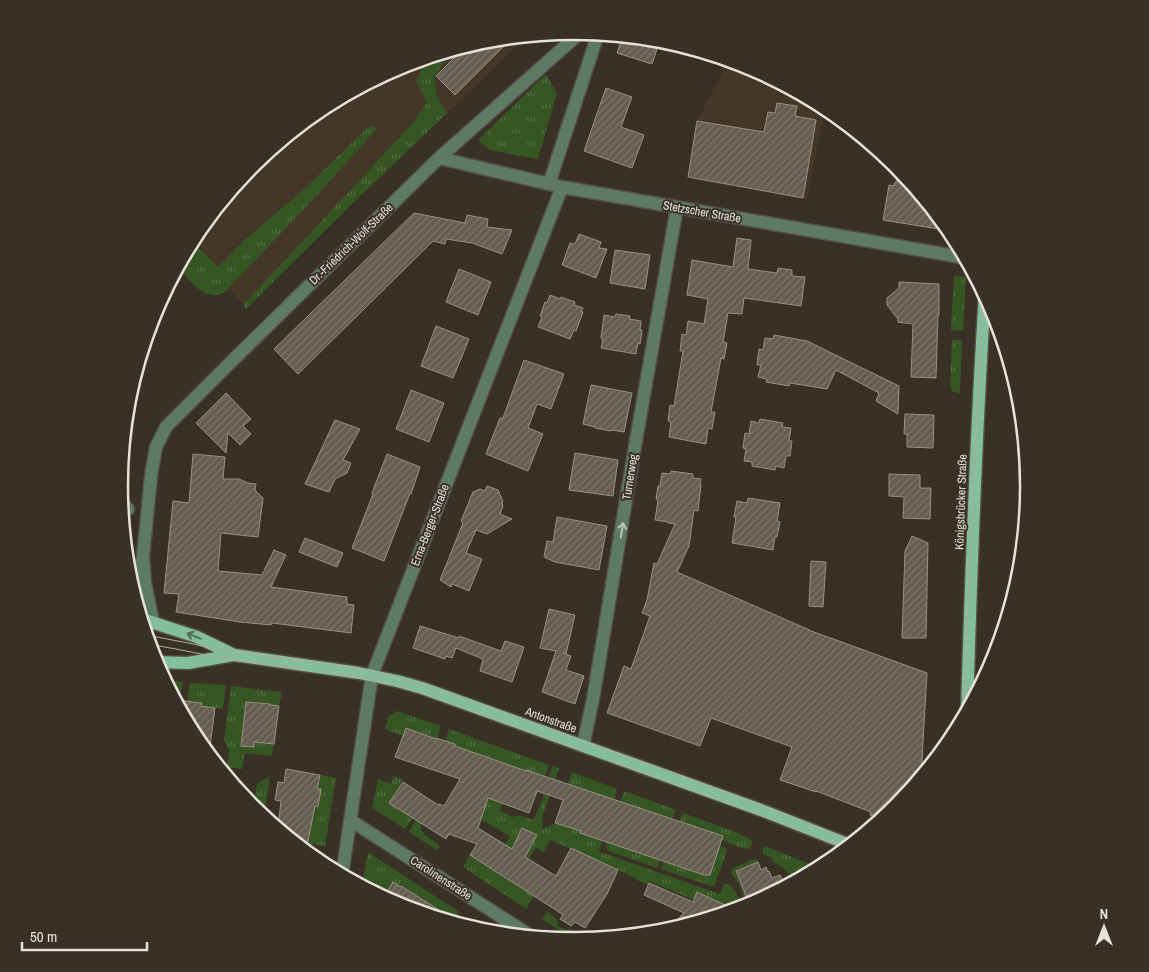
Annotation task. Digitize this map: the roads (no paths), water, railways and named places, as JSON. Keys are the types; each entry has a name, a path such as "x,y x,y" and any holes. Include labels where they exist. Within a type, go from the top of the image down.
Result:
{"main road":[{"name":"Königsbrücker Straße","path":"968,697 973,528 984,309"},
{"name":"Antonstraße","path":"150,621 197,637 234,655"},
{"name":"Antonstraße","path":"164,662 188,663 234,655 372,675 422,688 761,810 841,844"}],"street":[{"name":"Dr.-Friedrich-Wolf-Straße","path":"143,557 151,476 156,447 166,427 439,158 572,40"},
{"path":"548,184 596,41"},
{"name":"Stetzscher Straße","path":"439,158 562,187 957,256"},
{"name":"Erna-Berger-Straße","path":"343,867 372,675 562,187"},
{"name":"Turnerweg","path":"583,746 593,699 677,207"},
{"path":"137,571 143,557"},
{"path":"143,557 147,612"},
{"name":"Carolinenstraße","path":"350,820 519,928"}],"tram line":[{"path":"965,702 982,305"},
{"path":"155,637 223,650 374,671 446,693 682,776 847,839"},
{"path":"158,646 223,658 307,669"},
{"path":"325,671 408,688 585,751"},
{"path":"611,760 839,845"}]}
